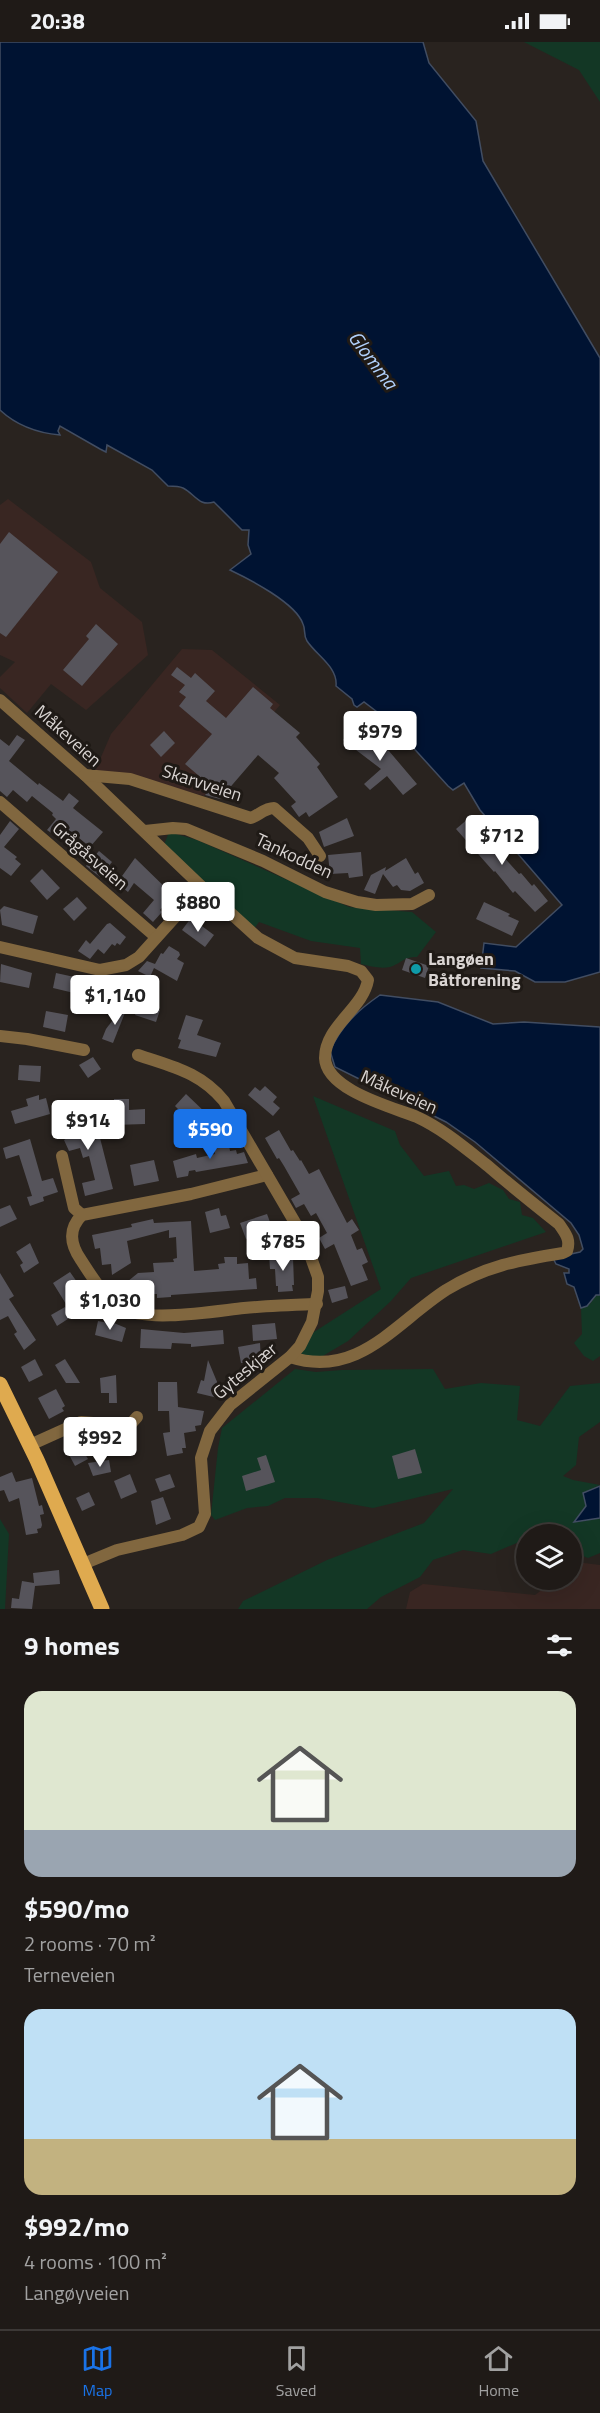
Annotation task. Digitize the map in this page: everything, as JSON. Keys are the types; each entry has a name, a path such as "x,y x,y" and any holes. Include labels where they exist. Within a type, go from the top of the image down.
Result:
{"main road":[{"path":"0,1384 30,1445 102,1609"}],"street":[{"name":"Måkeveien","path":"0,700 85,775 258,938 295,958 348,966 361,971 368,980 366,988 337,1027 327,1047 325,1060 330,1075 348,1088 419,1119 456,1141 559,1224 567,1236 570,1244 567,1251 508,1262 484,1270 456,1285 377,1344 357,1354 321,1364 290,1357"},
{"name":"Skarvveien","path":"85,775 130,779 250,818 260,815 268,808 274,808 308,838 320,856"},
{"name":"Grågåsveien","path":"0,802 156,938"},
{"name":"Tankodden","path":"145,831 186,829 263,861 325,892 357,902 376,906 412,904 429,895"},
{"path":"0,947 100,970 126,965 139,957 202,887"},
{"path":"0,1036 27,1038 84,1050"},
{"name":"Gyteskjær","path":"83,1564 117,1550 182,1535 199,1527 205,1514 201,1458 210,1431 230,1405 290,1357 307,1335 317,1304 318,1277 304,1238 224,1101 211,1085 190,1072 138,1055"},
{"path":"62,1156 74,1208 82,1215"},
{"path":"267,1174 191,1194 82,1215 75,1222 71,1232 76,1252 98,1285 113,1301 130,1312 158,1315 317,1304"},
{"path":"30,1445 81,1422 129,1426 137,1417"}],"shaded area":[{"path":"8,499 91,562 100,588 142,622 148,655 86,710 51,684 27,713 0,688 0,677 15,662 0,655 0,505"},
{"path":"182,649 212,650 280,705 204,796 132,776 95,771 111,734"},
{"path":"582,1563 600,1565 600,1609 406,1609 410,1592 423,1584 535,1595 542,1590 582,1590"}],"green space":[{"path":"524,42 600,42 600,102 579,70"},
{"path":"169,832 197,840 349,907 412,912 436,932 417,957 383,968 361,964 360,948 311,941 259,922 253,930 164,845"},
{"path":"313,1096 395,1131 400,1145 424,1176 449,1171 456,1186 464,1185 474,1189 489,1183 503,1190 509,1199 520,1202 522,1215 533,1218 546,1232 411,1278 391,1301 348,1341 316,1360 302,1357 301,1349 314,1332 381,1289"},
{"path":"596,1295 600,1295 600,1356 593,1361 584,1356 574,1343 582,1334 581,1308 590,1304"},
{"path":"295,1369 316,1372 433,1369 445,1389 481,1383 520,1386 517,1420 540,1426 570,1386 600,1383 600,1422 579,1437 576,1465 563,1476 600,1485 583,1493 586,1506 575,1521 600,1518 600,1553 588,1558 582,1556 582,1524 516,1524 516,1543 491,1554 463,1550 433,1560 420,1577 381,1597 367,1609 238,1609 243,1601 327,1560 424,1523 453,1489 373,1508 317,1498 285,1498 268,1506 247,1508 215,1520 211,1515 222,1428"},
{"path":"0,1519 9,1534 5,1609 0,1609"}],"water":[{"name":"Glomma","path":"0,42 423,42 429,63 476,121 483,161 600,358 600,972 565,982 535,982 515,971 481,968 484,943 516,947 562,905 480,810 464,783 453,790 389,721 364,702 357,707 352,699 336,686 334,673 307,641 299,616 271,592 230,570 251,554 248,545 249,530 242,530 214,502 205,503 183,488 168,486 152,470 107,445 106,452 60,426 58,431 60,435 36,430 20,424 0,410"},
{"path":"380,995 438,1002 493,1024 524,1022 600,1027 600,1295 596,1295 587,1306 581,1308 574,1287 567,1284 564,1273 569,1273 569,1269 556,1264 553,1258 580,1252 583,1249 579,1235 571,1223 475,1142 446,1122 335,1067 330,1051 339,1034 357,1013"},
{"path":"600,1486 600,1518 574,1522 586,1506 583,1493"}],"building":[{"path":"9,532 58,572 6,637 0,633 0,544"},
{"path":"96,624 118,644 82,686 63,670 89,639 86,636"},
{"path":"177,667 191,678 195,673 215,691 206,701 226,718 253,687 273,704 270,708 300,733 296,737 320,764 317,767 338,797 309,817 306,812 299,817 291,806 296,802 274,778 279,773 258,755 220,799 205,795 212,787 185,764 212,734 179,706 186,697 179,692 185,685 171,675"},
{"path":"353,727 389,751 417,784 403,795 387,776 370,790 364,784 381,769 343,740"},
{"path":"164,731 175,743 161,757 150,745"},
{"path":"17,735 25,740 9,761 38,785 39,783 63,801 69,793 79,801 73,808 103,832 90,847 73,833 66,843 47,830 56,819 53,813 32,796 27,802 13,790 7,797 0,791 0,739 9,746"},
{"path":"347,818 354,836 324,847 319,832"},
{"path":"469,818 519,874 521,873 532,886 534,884 548,901 535,912 515,891 513,893 456,829"},
{"path":"10,821 19,829 4,847 17,857 15,859 21,864 11,876 0,868 0,835"},
{"path":"99,851 112,862 100,877 86,866"},
{"path":"361,852 363,876 349,878 348,873 330,874 328,855"},
{"path":"135,858 173,895 153,922 143,913 154,900 134,883 128,892 117,883"},
{"path":"406,858 415,874 418,872 424,883 410,891 401,890 397,885 393,887 383,874 375,894 364,890 371,875 386,867 385,871"},
{"path":"42,869 60,888 47,900 30,881"},
{"path":"77,897 87,908 74,921 63,909"},
{"path":"484,902 510,914 508,916 519,921 512,936 476,919"},
{"path":"4,906 38,916 33,934 2,925 0,910"},
{"path":"191,918 214,935 205,947 182,930"},
{"path":"110,923 126,937 120,945 112,944 104,954 98,949 90,959 78,951 86,940 90,944"},
{"path":"169,946 179,952 177,959 184,963 177,981 154,968 150,977 138,971 147,961 155,964 161,953 163,954"},
{"name":"Langøen Båtforening","path":"406,958 429,966 425,978 402,970"},
{"path":"1,964 32,973 29,988 0,982"},
{"path":"56,973 79,978 78,983 92,986 89,1001 87,1000 86,1003 77,1001 77,998 73,997 74,993 53,988"},
{"path":"143,993 155,997 151,1007 160,1010 156,1022 135,1015"},
{"path":"125,1004 128,1005 113,1043 102,1039 106,1029"},
{"path":"46,1011 68,1015 65,1032 43,1027"},
{"path":"186,1015 203,1020 197,1035 221,1043 216,1057 178,1048 181,1040 178,1039"},
{"path":"93,1057 101,1069 88,1078 79,1065"},
{"path":"19,1065 41,1066 40,1082 18,1080"},
{"path":"265,1086 277,1097 273,1102 280,1108 273,1116 248,1095 255,1087 260,1091"},
{"path":"186,1094 208,1115 200,1124 193,1124 175,1106"},
{"path":"39,1095 39,1100 46,1098 50,1114 15,1124 11,1111 28,1106 26,1099"},
{"path":"114,1099 129,1099 129,1110 145,1109 145,1124 114,1125"},
{"path":"82,1106 83,1116 89,1115 91,1141 100,1138 113,1189 85,1196 82,1183 95,1180 89,1156 83,1158 80,1148 69,1151 64,1140 69,1137 67,1107"},
{"path":"279,1130 291,1151 293,1150 301,1160 309,1174 319,1169 347,1223 352,1219 359,1230 351,1235 357,1250 362,1248 368,1262 362,1265 368,1280 351,1286 334,1244 325,1249 319,1238 327,1233 316,1213 311,1216 304,1204 296,1208 291,1199 300,1194 265,1138"},
{"path":"30,1139 42,1181 53,1178 58,1192 43,1197 44,1201 30,1206 27,1197 32,1196 19,1155 6,1159 3,1148"},
{"path":"228,1140 230,1151 236,1150 237,1154 244,1152 248,1163 196,1172 195,1170 189,1171 188,1176 177,1178 173,1161 196,1154 197,1158 215,1154 213,1143"},
{"path":"154,1160 159,1181 134,1186 130,1165"},
{"path":"10,1205 17,1219 0,1227 0,1209"},
{"path":"219,1208 221,1216 226,1215 230,1228 210,1233 205,1212"},
{"path":"267,1214 276,1238 260,1244 257,1235 246,1239 240,1223"},
{"path":"153,1219 154,1223 191,1221 194,1271 219,1269 218,1264 225,1263 224,1257 237,1257 237,1264 248,1263 249,1279 256,1278 257,1289 157,1298 157,1294 122,1294 122,1286 138,1273 154,1272 153,1263 174,1262 173,1259 177,1258 176,1237 169,1238 169,1230 127,1241 131,1263 112,1275 111,1264 102,1265 100,1248 95,1249 92,1235 132,1227 131,1224"},
{"path":"30,1243 39,1263 24,1273 20,1265 23,1263 16,1252"},
{"path":"280,1254 281,1258 293,1257 293,1291 278,1292 275,1269 270,1269 269,1255"},
{"path":"70,1272 77,1282 72,1286 79,1296 66,1304 53,1283"},
{"path":"0,1273 14,1296 9,1299 36,1340 24,1350 14,1334 17,1332 8,1316 0,1320"},
{"path":"345,1286 348,1298 332,1303 328,1290"},
{"path":"65,1307 71,1317 57,1326 51,1315"},
{"path":"98,1321 109,1323 109,1321 126,1328 122,1342 95,1335"},
{"path":"275,1323 277,1339 253,1341 252,1325"},
{"path":"141,1329 184,1333 223,1330 224,1344 191,1347 191,1344 172,1343 171,1349 140,1348"},
{"path":"260,1343 261,1362 241,1363 238,1347"},
{"path":"35,1359 43,1375 29,1382 21,1367"},
{"path":"65,1359 80,1383 66,1383 55,1365"},
{"path":"208,1360 220,1389 218,1398 197,1393 201,1380 204,1381"},
{"path":"116,1375 117,1403 109,1403 109,1393 101,1393 100,1378"},
{"path":"158,1382 177,1382 178,1407 204,1411 201,1425 195,1426 196,1431 184,1433 186,1448 182,1448 183,1453 167,1456 163,1433 170,1432 169,1411 158,1411"},
{"path":"56,1389 65,1406 62,1408 64,1411 49,1419 38,1398"},
{"path":"75,1441 78,1442 88,1459 75,1466 65,1447"},
{"path":"415,1449 422,1473 398,1479 392,1456"},
{"path":"266,1455 275,1482 246,1491 242,1476 261,1470 257,1458"},
{"path":"109,1460 111,1472 93,1476 88,1463"},
{"path":"12,1472 16,1482 32,1478 39,1506 42,1505 44,1514 40,1515 42,1525 37,1529 38,1533 26,1535 19,1498 9,1502 4,1490 0,1491 0,1477"},
{"path":"130,1474 137,1492 121,1499 114,1481"},
{"path":"170,1474 175,1487 160,1492 155,1479"},
{"path":"89,1492 95,1505 82,1511 76,1498"},
{"path":"163,1497 171,1519 156,1525 151,1501"},
{"path":"59,1570 60,1584 35,1586 32,1609 11,1608 12,1598 19,1599 22,1581 34,1583 33,1573"}],"place":[{"name":"Langøen Båtforening","path":"416,969"}]}
